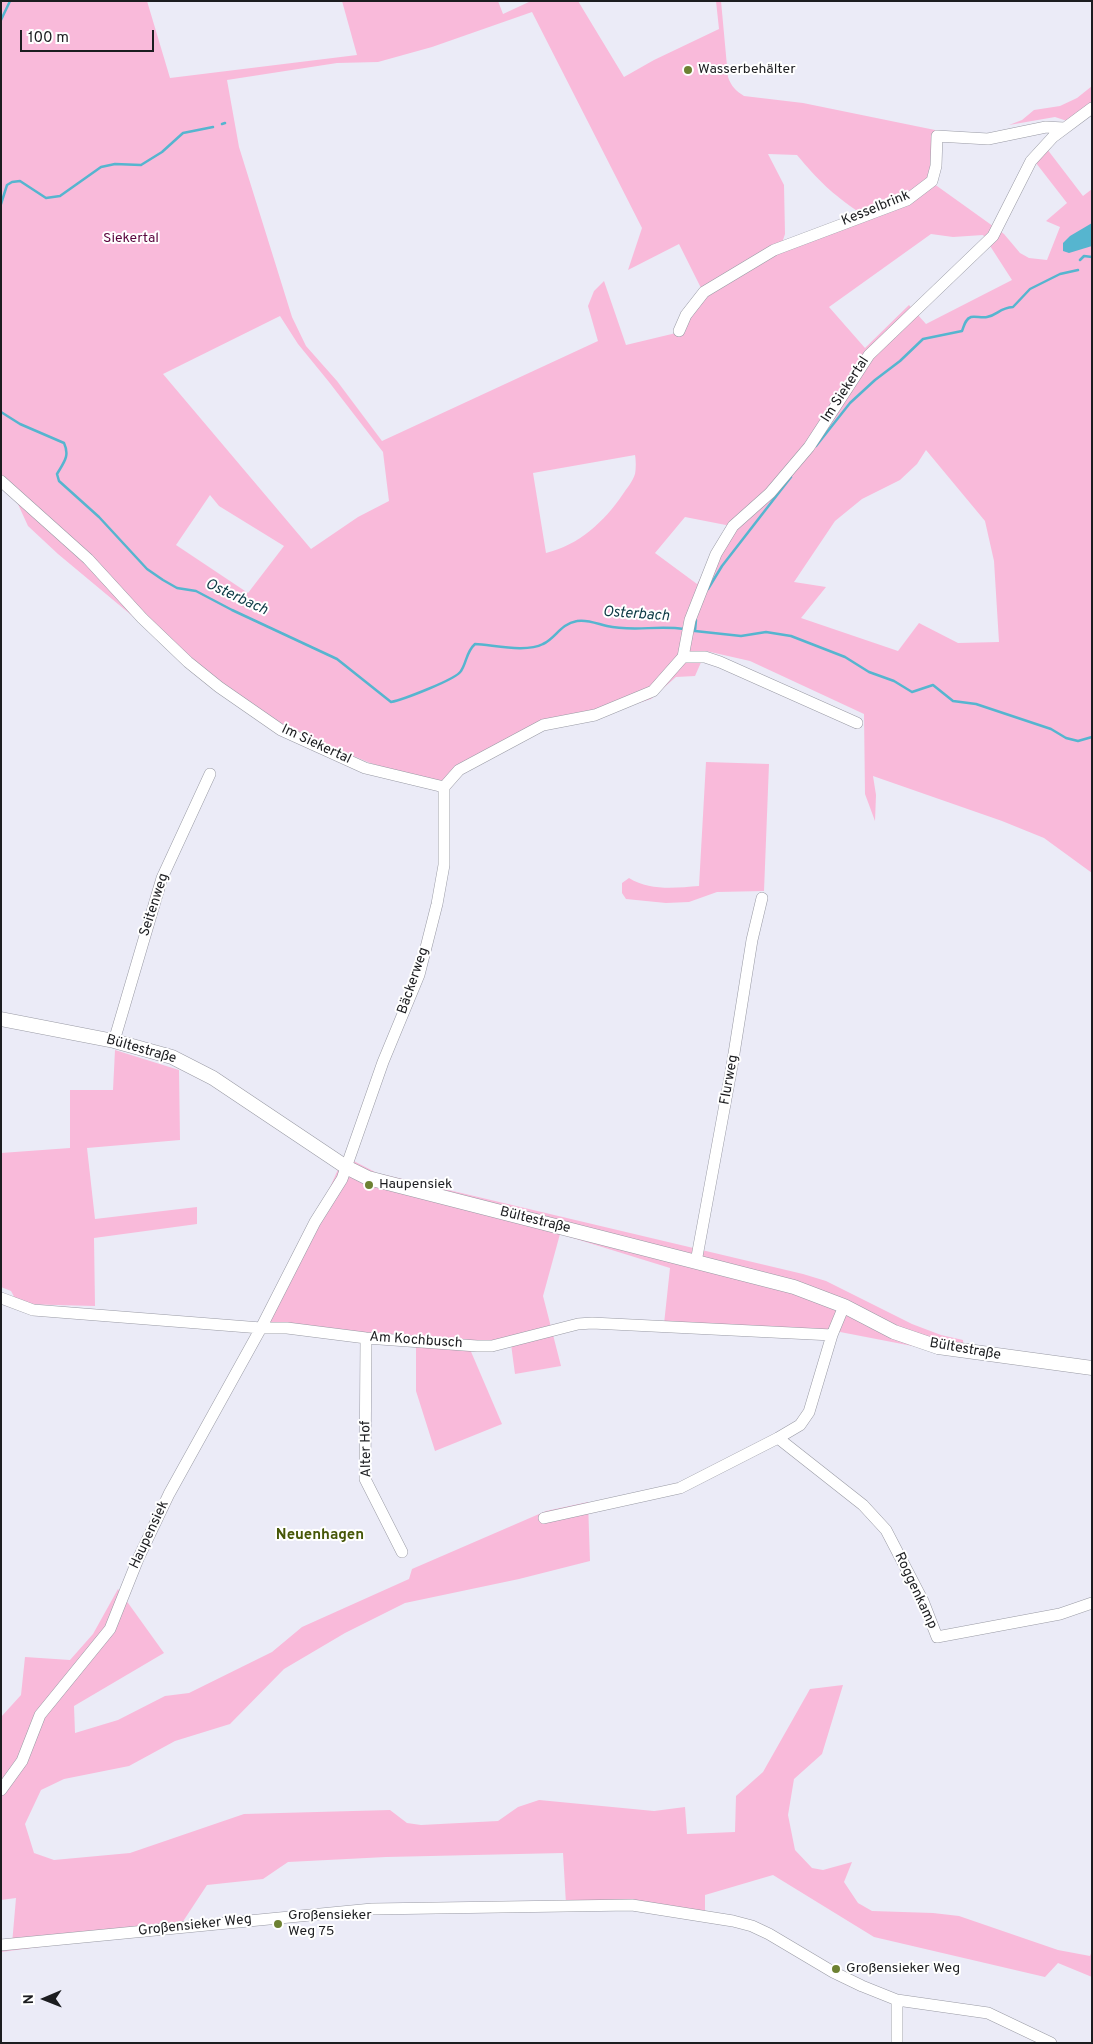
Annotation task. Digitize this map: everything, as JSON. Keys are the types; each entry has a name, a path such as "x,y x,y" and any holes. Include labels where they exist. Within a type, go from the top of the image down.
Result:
{"street":[{"name":"Im Siekertal","path":"1,481 88,559 142,618 188,662 218,687 281,730 365,768 444,787 459,770 543,725 595,715 653,691 683,657 688,631 716,554 733,526 770,493 809,447 869,355 993,236 1031,161 1053,137 1092,108"},
{"name":"Kesselbrink","path":"679,331 686,315 704,292 774,250 907,200 932,182 936,166 937,136 988,139 1046,127 1064,128"},
{"path":"683,657 705,657 720,662 857,723"},
{"name":"Seitenweg","path":"114,1041 162,878 210,774"},
{"name":"Bäckerweg","path":"346,1167 383,1062 419,975 424,957 444,865 444,787"},
{"name":"Flurweg","path":"696,1262 732,1066 752,940 762,898"},
{"name":"Bültestraße","path":"1,1019 114,1041 172,1058 213,1078 346,1167 380,1182 794,1288 844,1306 894,1332 938,1347 1092,1368"},
{"name":"Haupensiek","path":"1,1790 22,1761 40,1715 110,1629 138,1559 169,1494 261,1328 316,1222 342,1179 346,1167"},
{"name":"Am Kochbusch","path":"1,1298 33,1310 261,1328 287,1328 366,1338 492,1346 578,1324 592,1323 832,1335"},
{"path":"544,1518 680,1488 800,1425 809,1412 832,1335 844,1306"},
{"name":"Alter Hof","path":"366,1338 365,1480 402,1552"},
{"name":"Roggenkamp","path":"778,1438 863,1505 886,1530 922,1601 937,1637 1060,1614 1092,1603"},
{"name":"Großensieker Weg","path":"1,1945 372,1909 632,1905 733,1921 752,1926 769,1934 832,1972 897,2000 988,2012 1051,2043"},
{"path":"897,2000 897,2043"}],"green space":[{"name":"Siekertal","path":"1,1 147,1 170,78 357,55 342,1 498,1 503,14 531,1 578,1 624,77 654,60 719,29 716,1 721,1 728,77 732,86 739,92 744,96 803,103 935,130 934,166 930,181 1004,234 1020,253 1029,258 1047,260 1060,227 1046,221 1067,203 1036,163 1047,149 1083,196 1092,189 1092,873 1044,838 1002,821 873,776 876,795 875,821 865,794 864,714 750,661 706,651 695,676 676,677 651,699 601,715 541,726 460,770 451,788 370,763 296,732 250,707 142,624 58,554 28,526 17,502 1,487","holes":["532,12 642,228 628,270 679,244 702,290 676,333 626,345 604,281 594,291 588,306 598,341 382,441 337,381 306,346 292,317 239,147 227,80 337,63 378,62 432,47","768,154 797,155 826,186 859,212 782,243 785,234 784,185","931,234 953,237 983,235 1012,280 926,324 909,305 865,348 829,307","280,316 298,344 383,452 389,501 358,517 311,549 163,374","926,450 985,521 994,561 999,642 958,643 919,623 898,651 801,618 826,587 794,582 835,521 862,499 900,480 917,464","635,455 636,467 634,477 608,514 580,538 546,553 533,473","210,495 219,506 284,546 248,593 176,545","685,517 731,526 697,584 655,553"]},
{"path":"1092,86 1092,103 1067,121 1055,117 1009,125 1022,120 1034,110 1060,106 1077,98"},
{"path":"706,762 769,764 764,891 717,892 689,902 666,903 626,899 622,893 622,883 629,878 654,887 699,886"},
{"path":"115,1050 179,1070 180,1140 87,1148 95,1219 197,1207 197,1224 94,1238 95,1306 18,1304 11,1291 1,1287 1,1153 70,1148 70,1090 113,1090"},
{"path":"344,1156 377,1173 826,1281 912,1324 941,1335 963,1340 964,1356 835,1331 664,1324 670,1268 560,1234 543,1296 561,1366 515,1374 511,1344 469,1347 502,1424 435,1451 416,1391 416,1341 267,1328"},
{"path":"588,1502 590,1561 519,1579 405,1603 345,1633 284,1669 230,1724 175,1741 129,1766 64,1779 41,1790 25,1824 34,1853 54,1860 130,1853 244,1814 390,1810 407,1823 421,1825 498,1821 518,1807 539,1800 654,1811 685,1807 687,1834 735,1832 736,1796 763,1772 810,1689 843,1685 822,1754 794,1779 788,1815 795,1850 812,1868 823,1870 852,1862 844,1882 858,1903 872,1911 933,1913 959,1916 1058,1950 1090,1956 1092,1951 1092,1977 1058,1963 1045,1977 874,1937 773,1875 705,1895 705,1916 566,1904 563,1853 386,1857 288,1862 263,1879 207,1885 178,1929 1,1952 1,1946 12,1944 16,1898 1,1900 1,1717 21,1695 25,1657 70,1660 93,1634 118,1589 164,1653 74,1706 75,1733 118,1720 165,1696 189,1693 272,1652 302,1627 409,1579 412,1569 546,1511"}],"water":[{"path":"1092,223 1092,246 1069,253 1063,251 1063,243 1070,236"}],"waterway":[{"path":"1,20 10,1"},
{"path":"1,204 7,185 12,182 20,181 46,198 60,196 101,167 115,164 141,165 162,152 183,133 213,127"},
{"name":"Osterbach","path":"1080,260 1084,256 1092,257"},
{"name":"Osterbach","path":"816,446 850,403 923,339 962,331 967,319 987,317 1013,307 1030,289 1060,274 1078,270"},
{"name":"Osterbach","path":"1,412 20,424 64,443 66,455 57,474 59,481 99,517 147,569 177,588 196,591 337,659 391,702 429,689 457,675 475,644 510,648 536,647 543,644 566,625 581,621 589,621 616,628 684,629"},
{"name":"Osterbach","path":"708,589 722,566 791,477"},
{"name":"Osterbach","path":"692,631 695,631 696,620"},
{"path":"695,631 741,636 766,632 791,636 845,657 869,672 894,681 912,692 933,685 953,701 976,704 1051,729 1066,738 1078,741 1092,737"}],"place":[{"name":"Wasserbehälter","path":"688,70"},
{"name":"Haupensiek","path":"369,1185"},
{"name":"Großensieker Weg 75","path":"278,1924"},
{"name":"Großensieker Weg","path":"836,1969"}],"district":[{"name":"Neuenhagen","path":"320,1536"}]}
